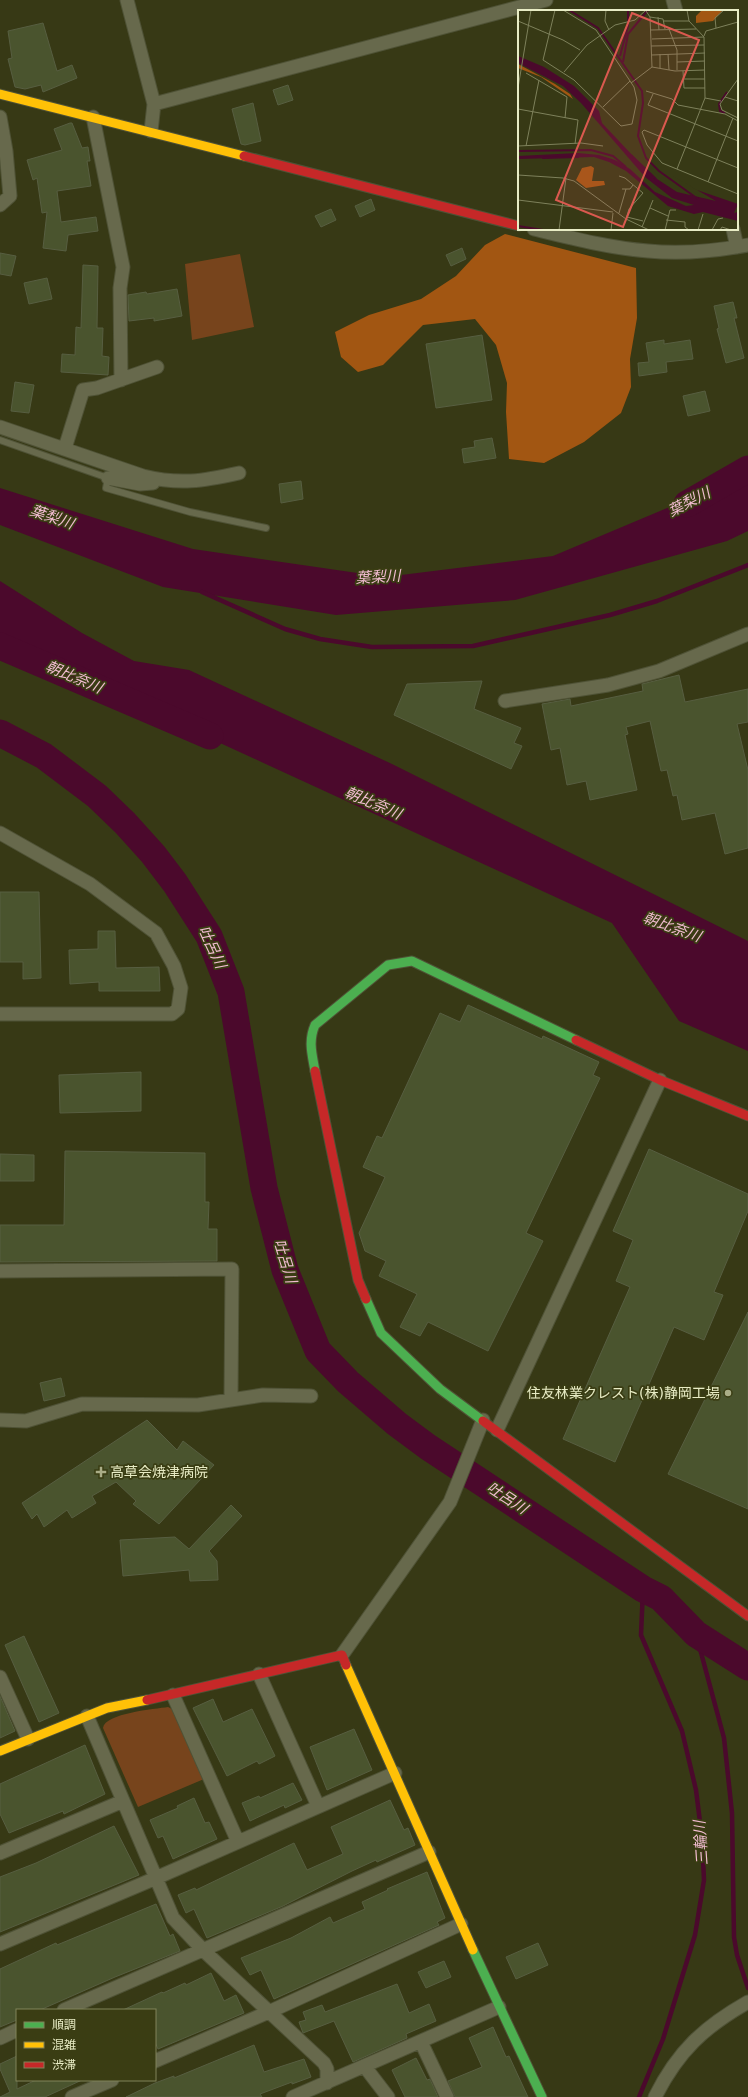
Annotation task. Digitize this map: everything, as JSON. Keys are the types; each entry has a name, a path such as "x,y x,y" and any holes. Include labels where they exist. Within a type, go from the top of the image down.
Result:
{"street":[{"path":"127,0 154,104 151,131"},
{"path":"154,104 546,0"},
{"path":"673,0 676,10"},
{"path":"1,98 93,117 151,131 518,226"},
{"path":"0,117 6,151 10,196 0,204"},
{"path":"93,117 123,267 120,288 121,380"},
{"path":"538,230 585,241 648,251 700,251 743,246 734,230"},
{"path":"64,448 84,390 97,388 157,367"},
{"path":"0,427 143,476 167,482"},
{"path":"108,478 140,484 202,481 239,473"},
{"path":"505,701 608,685 659,671 748,634"},
{"path":"0,833 90,884 156,933 174,966 181,988 178,1009 172,1014 0,1014"},
{"path":"748,1116 660,1080 412,961 388,965 316,1025 311,1034 310,1044 358,1280 381,1334 440,1389 748,1616"},
{"path":"497,1430 660,1080"},
{"path":"0,1271 232,1269 231,1399"},
{"path":"0,1420 26,1421 82,1404 198,1405 263,1395 311,1396"},
{"path":"0,1751 107,1708 173,1695 342,1655 450,1502 483,1420"},
{"path":"342,1655 461,1924 542,2097"},
{"path":"259,1674 318,1806"},
{"path":"0,1677 28,1739"},
{"path":"173,1695 238,1842"},
{"path":"87,1716 173,1918 203,1950 324,2063 327,2069 326,2083"},
{"path":"0,1944 156,1878 395,1773"},
{"path":"0,1853 123,1801"},
{"path":"66,2009 429,1852"},
{"path":"156,2061 271,2012 461,1924"},
{"path":"655,2097 672,2066 687,2047 702,2032 745,2004"},
{"path":"293,2097 365,2067 499,2007"},
{"path":"0,2038 16,2030"},
{"path":"420,2042 447,2097"},
{"path":"365,2067 388,2097"},
{"path":"72,2097 110,2081"}],"lane":[{"path":"0,440 108,478 106,488 190,512 266,528"}],"shaded area":[{"path":"505,234 636,268 637,318 630,359 631,387 621,413 584,442 544,463 509,459 506,412 507,383 496,345 475,319 423,325 383,365 358,372 341,357 335,332 369,315 421,299 456,276 485,245"},
{"path":"240,254 254,327 192,340 185,264"},
{"path":"168,1707 172,1709 204,1779 138,1807 103,1728 106,1723 121,1715"}],"water":[{"path":"748,474 748,531 727,541 515,600 336,615 163,587 0,525 0,488 193,549 385,577 553,556"},
{"path":"0,581 82,633 134,661 189,670 392,764 748,941 748,1051 679,1021 612,923 0,642"}],"building":[{"path":"43,23 57,71 72,65 77,78 43,92 41,85 25,89 15,87 8,59 12,58 8,31"},
{"path":"288,85 293,100 278,105 273,90"},
{"path":"253,103 261,141 245,145 241,144 232,109"},
{"path":"72,123 82,148 88,147 90,161 87,161 91,186 57,191 61,222 96,217 98,231 68,235 66,251 43,248 47,212 42,213 37,178 33,180 27,160 62,150 54,129"},
{"path":"371,199 375,210 360,217 355,206"},
{"path":"331,209 336,220 321,227 315,216"},
{"path":"462,248 466,259 451,266 446,255"},
{"path":"0,253 16,256 11,276 0,274"},
{"path":"83,265 98,266 97,328 103,328 102,356 109,357 108,375 61,372 62,354 75,355 76,327 81,328"},
{"path":"47,278 52,299 29,304 24,283"},
{"path":"177,289 182,316 154,321 154,318 129,321 128,295 146,292 147,294"},
{"path":"733,302 737,318 734,318 744,358 726,363 717,329 719,328 714,306"},
{"path":"482,335 492,400 436,408 426,344"},
{"path":"664,340 664,344 690,340 693,359 666,362 667,372 639,376 638,363 649,362 646,343"},
{"path":"15,382 34,385 29,413 11,411"},
{"path":"705,391 710,411 688,416 683,396"},
{"path":"492,438 496,458 464,463 462,449 475,447 474,441"},
{"path":"301,481 303,499 281,503 279,484"},
{"path":"679,675 685,702 748,689 748,722 737,724 748,770 748,848 725,854 715,813 682,820 677,795 673,796 667,770 661,771 650,721 626,727 628,734 625,735 637,790 590,800 586,781 567,785 560,748 551,750 542,704 570,699 571,706 643,691 642,684"},
{"path":"482,681 474,709 521,728 514,743 522,746 511,769 394,715 407,684"},
{"path":"0,892 39,892 41,978 23,979 23,962 0,962"},
{"path":"98,931 115,931 116,968 159,967 160,991 99,991 99,982 70,984 69,950 98,949"},
{"path":"468,1005 542,1039 543,1036 599,1062 593,1075 600,1078 526,1233 543,1241 488,1351 428,1322 420,1336 400,1327 417,1294 379,1276 386,1261 365,1251 359,1233 385,1177 363,1167 377,1136 382,1138 440,1013 460,1022"},
{"path":"141,1072 141,1111 60,1113 59,1075"},
{"path":"649,1149 748,1194 748,1211 714,1292 723,1295 704,1340 674,1327 615,1462 563,1439 630,1287 616,1281 633,1240 613,1231"},
{"path":"65,1151 205,1153 205,1202 209,1202 208,1229 217,1229 217,1261 0,1262 0,1225 64,1225"},
{"path":"0,1154 34,1155 34,1181 0,1181"},
{"name":"住友林業クレスト(株)静岡工場","path":"748,1312 748,1509 668,1474"},
{"path":"61,1378 65,1396 44,1401 40,1383"},
{"name":"高草会焼津病院","path":"147,1420 177,1450 183,1441 214,1465 159,1524 133,1504 136,1501 116,1482 92,1496 96,1503 72,1518 67,1510 44,1527 37,1514 32,1519 22,1503"},
{"path":"231,1505 242,1516 209,1551 217,1561 218,1580 190,1581 189,1570 123,1576 120,1540 175,1537 189,1549"},
{"path":"24,1636 59,1713 39,1722 5,1645"},
{"path":"0,1696 15,1731 0,1738"},
{"path":"213,1699 223,1722 252,1709 275,1756 259,1764 257,1761 227,1776 193,1708"},
{"path":"354,1729 372,1770 327,1790 310,1747"},
{"path":"85,1745 105,1794 64,1814 63,1811 9,1833 0,1814 0,1784"},
{"path":"293,1783 302,1800 285,1808 284,1805 250,1821 242,1803 259,1796 260,1798"},
{"path":"194,1798 205,1823 209,1822 217,1839 173,1859 163,1836 158,1838 150,1820 178,1808 177,1806"},
{"path":"390,1800 404,1830 408,1828 415,1845 377,1862 376,1860 283,1906 207,1938 194,1909 186,1913 178,1895 195,1888 196,1890 294,1843 307,1870 343,1854 331,1827"},
{"path":"114,1826 139,1875 0,1932 0,1877 36,1863"},
{"path":"427,1872 445,1918 437,1922 439,1925 274,1999 261,1970 250,1975 241,1958 291,1938 330,1917 333,1923 365,1909 362,1902 388,1890 387,1889"},
{"path":"156,1904 170,1936 173,1934 180,1951 115,1977 42,2009 16,2009 16,2020 0,2027 0,1969 56,1943 57,1945"},
{"path":"538,1943 548,1965 516,1979 506,1957"},
{"path":"444,1961 451,1977 426,1988 418,1972"},
{"path":"211,1973 224,2001 236,1995 244,2013 158,2049 156,2044 156,2009 125,2009 162,1992 163,1993 185,1983 186,1985"},
{"path":"397,1984 409,2013 429,2004 436,2021 406,2034 407,2038 353,2062 334,2021 303,2033 299,2022 306,2020 303,2012 322,2005 325,2012"},
{"path":"493,2027 506,2057 509,2056 528,2097 455,2097 448,2081 482,2067 469,2038"},
{"path":"254,2045 264,2072 304,2059 311,2077 292,2084 292,2082 260,2094 262,2097 126,2097 155,2083 174,2076 174,2078"},
{"path":"16,2056 17,2089 34,2081 80,2081 45,2097 0,2097 10,2092 0,2069 0,2064"},
{"path":"416,2058 427,2080 430,2079 438,2097 405,2097 392,2070"}],"waterway":[{"name":"葉梨川","path":"687,504 748,469"},
{"path":"202,592 285,629 320,639 372,647 473,646 610,615 657,601 748,565"},
{"name":"朝比奈川","path":"0,646 210,736"},
{"name":"吐呂川","path":"0,733 44,756 97,796 125,823 153,854 175,883 209,936 231,992 264,1188 285,1270 318,1351 348,1382 397,1424 428,1447 643,1589 661,1598 696,1634 748,1667"},
{"name":"三輪川","path":"639,2097 663,2039 695,1935 704,1880 702,1838 696,1790 682,1731 641,1635 643,1589"},
{"path":"696,1634 724,1738 732,1813 734,1937 737,1955 748,1988"}],"traffic: fast":[{"path":"315,1071 311,1042 315,1025 388,965 412,961 576,1040"},
{"path":"366,1299 381,1333 440,1389 483,1421"},
{"path":"473,1950 542,2097"}],"traffic: slow":[{"path":"0,94 244,156"},
{"path":"346,1665 473,1950"},
{"path":"0,1751 107,1708 147,1700"}],"traffic: jam":[{"path":"244,156 518,226"},
{"path":"576,1040 660,1080 748,1116"},
{"path":"315,1071 358,1280 366,1299"},
{"path":"483,1421 748,1616"},
{"path":"147,1700 342,1655 346,1665"}],"place":[{"name":"住友林業クレスト(株)静岡工場","path":"728,1393"},
{"name":"高草会焼津病院","path":"101,1472"}]}
